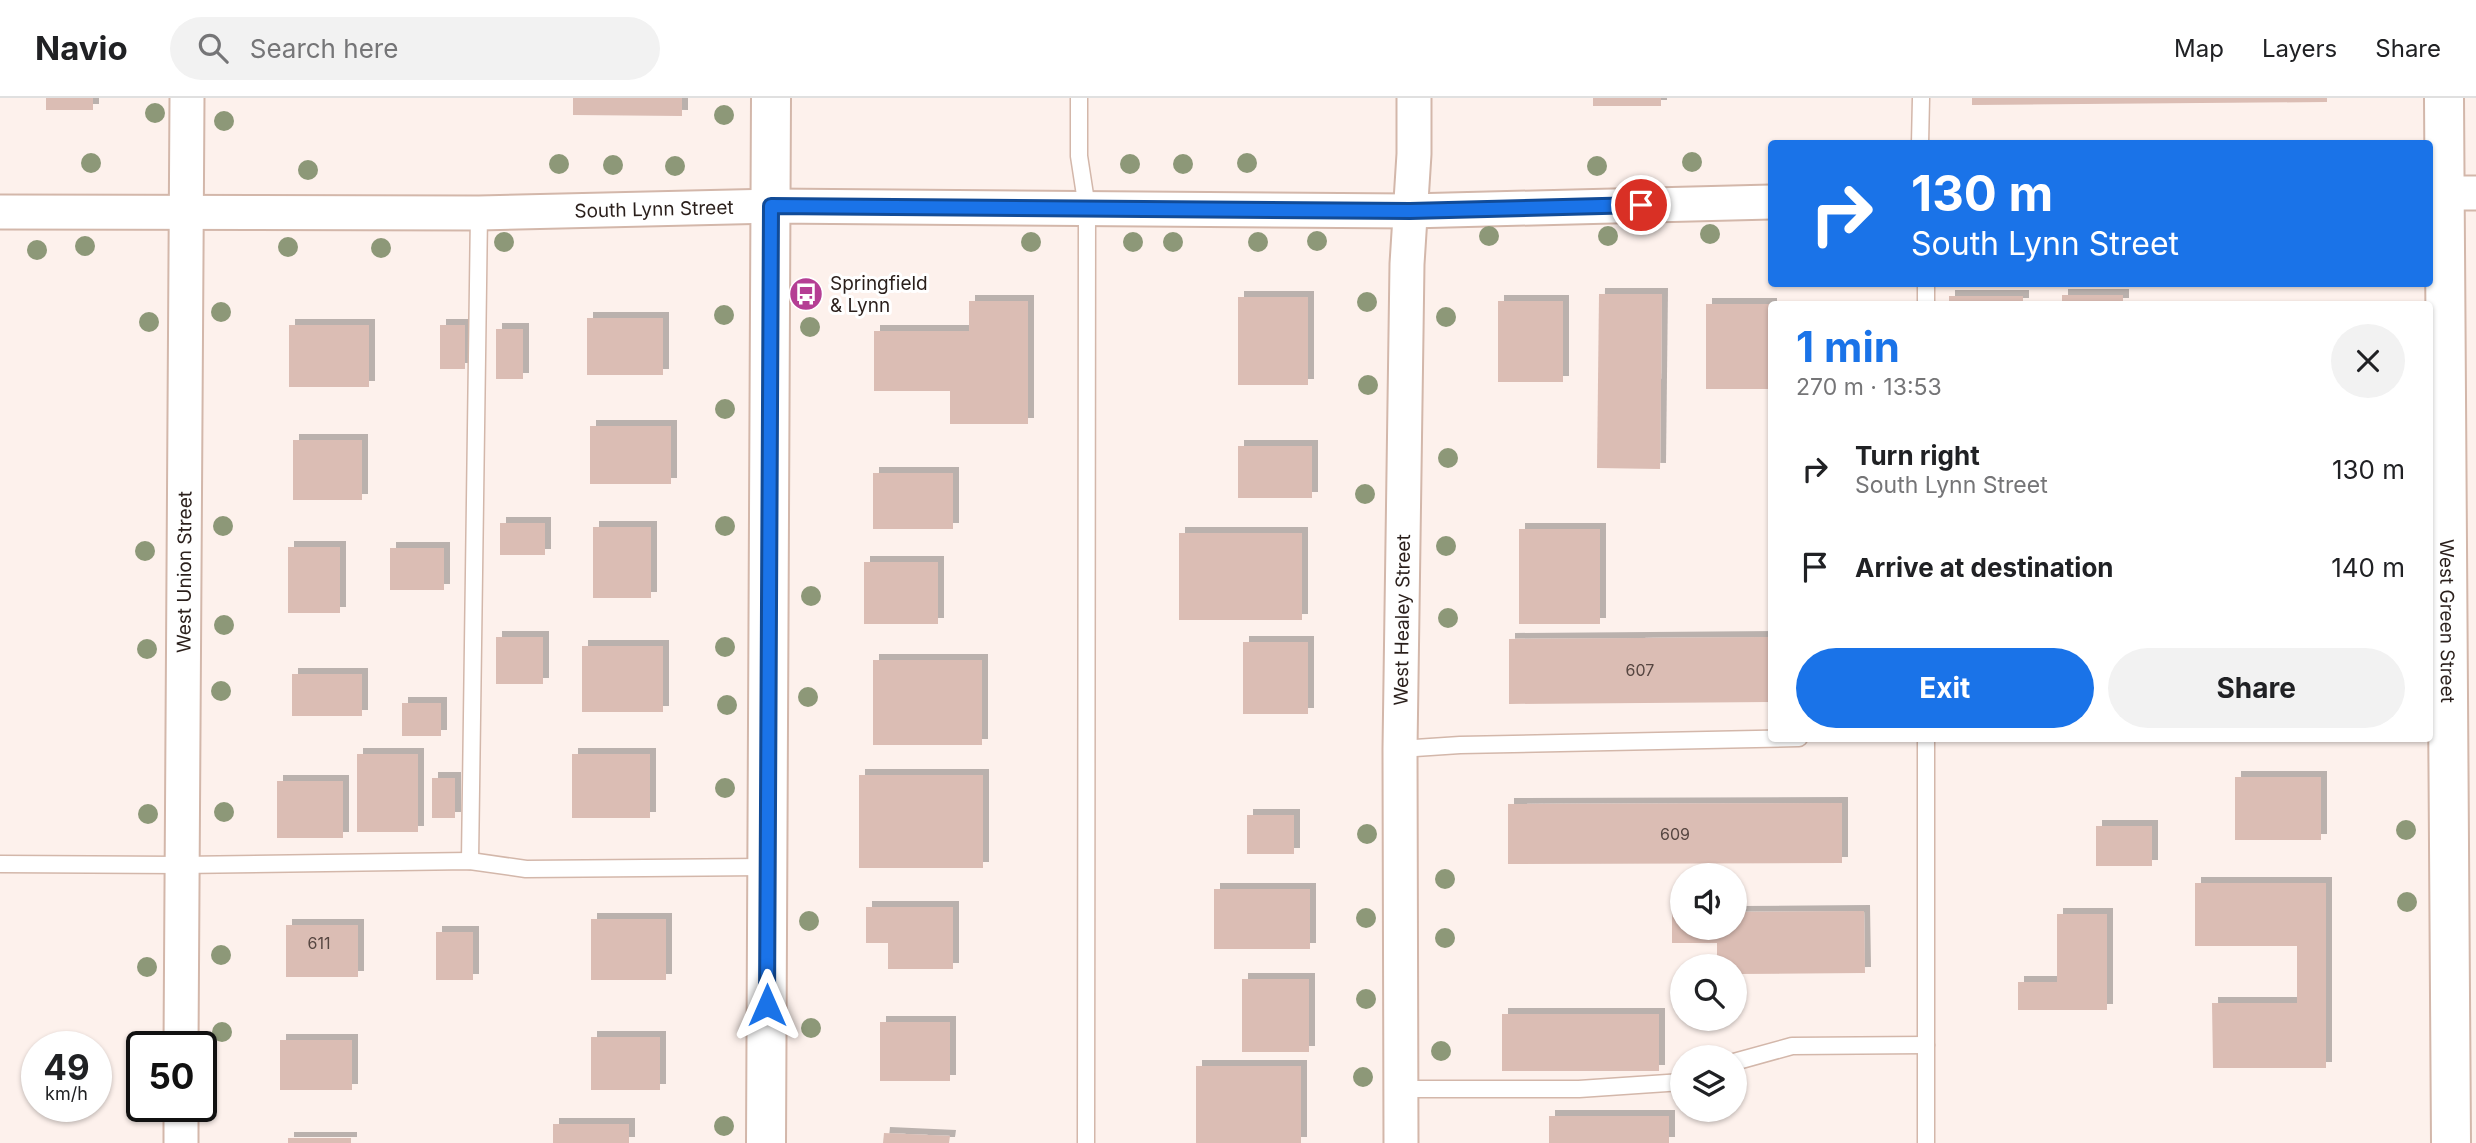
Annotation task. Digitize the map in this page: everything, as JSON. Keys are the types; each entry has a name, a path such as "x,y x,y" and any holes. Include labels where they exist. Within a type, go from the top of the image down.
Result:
{"main road":[{"path":"766,1143 771,98"},
{"name":"West Green Street","path":"2444,98 2450,193 2451,1143"}],"street":[{"name":"West Union Street","path":"181,1031 187,98"},
{"name":"West Healey Street","path":"1401,1143 1400,749 1410,211 1415,154 1414,98"},
{"name":"South Lynn Street","path":"0,212 479,213 771,206 1410,211 1768,202"},
{"path":"181,1122 181,1143"}],"lane":[{"path":"1079,98 1079,156 1087,208 1086,1143"},
{"path":"1920,140 1921,98"},
{"path":"470,861 479,213"},
{"path":"1400,749 1768,739"},
{"path":"1926,742 1926,1143"},
{"path":"0,864 181,865 470,861 526,869 767,867"},
{"path":"1747,1058 1792,1046 1926,1045"},
{"path":"1402,1088 1578,1088 1670,1084"}],"building":[{"path":"46,98 93,98 93,110 46,110"},
{"path":"573,98 682,98 682,116 573,115"},
{"path":"1593,98 1661,98 1661,106 1593,106"},
{"path":"1972,98 2327,98 2327,102 1972,105"},
{"path":"1599,294 1662,294 1660,469 1597,468"},
{"path":"2062,295 2123,295 2123,301 2062,301"},
{"path":"1949,296 2023,296 2023,301 1949,301"},
{"path":"1238,297 1308,297 1308,385 1238,385"},
{"path":"969,301 1028,301 1028,424 950,424 950,391 874,391 874,331 969,331"},
{"path":"1498,301 1563,301 1563,382 1498,382"},
{"path":"1706,304 1768,304 1768,389 1706,389"},
{"path":"587,318 663,318 663,375 587,375"},
{"path":"289,325 369,325 369,387 289,387"},
{"path":"440,325 465,325 465,369 440,369"},
{"path":"496,329 523,329 523,379 496,379"},
{"path":"590,426 671,426 671,484 590,484"},
{"path":"293,440 362,440 362,500 293,500"},
{"path":"1238,446 1312,446 1312,498 1238,498"},
{"path":"873,473 953,473 953,529 873,529"},
{"path":"500,523 545,523 545,555 500,555"},
{"path":"593,527 651,527 651,598 593,598"},
{"path":"1519,529 1600,529 1600,624 1519,624"},
{"path":"1179,533 1302,533 1302,620 1179,620"},
{"path":"288,547 340,547 340,613 288,613"},
{"path":"390,548 444,548 444,590 390,590"},
{"path":"864,562 938,562 938,624 864,624"},
{"path":"496,637 543,637 543,684 496,684"},
{"path":"1768,637 1768,702 1509,704 1509,639"},
{"path":"1243,642 1308,642 1308,714 1243,714"},
{"path":"582,646 663,646 663,712 582,712"},
{"path":"873,660 982,660 982,745 873,745"},
{"path":"292,674 362,674 362,716 292,716"},
{"path":"402,703 441,703 441,736 402,736"},
{"path":"357,754 418,754 418,832 357,832"},
{"path":"572,754 650,754 650,818 572,818"},
{"path":"859,775 983,775 983,868 859,868"},
{"path":"2235,777 2321,777 2321,840 2235,840"},
{"path":"432,778 455,778 455,818 432,818"},
{"path":"277,781 343,781 343,838 277,838"},
{"path":"1842,803 1842,863 1508,864 1508,804"},
{"path":"1247,815 1294,815 1294,854 1247,854"},
{"path":"2096,826 2152,826 2152,866 2096,866"},
{"path":"2195,883 2326,883 2326,1068 2213,1068 2212,1003 2297,1003 2297,946 2195,946"},
{"path":"1214,889 1310,889 1310,949 1214,949"},
{"path":"866,907 953,907 953,969 888,969 888,943 866,943"},
{"path":"1864,911 1865,973 1747,974 1747,954 1717,954 1717,943 1672,943 1672,940 1747,940 1747,912"},
{"path":"2057,914 2107,914 2107,1010 2018,1010 2018,982 2057,982"},
{"path":"591,919 666,919 666,980 591,980"},
{"path":"286,925 358,925 358,977 286,977"},
{"path":"436,932 473,932 473,980 436,980"},
{"path":"1242,979 1309,979 1309,1052 1242,1052"},
{"path":"1502,1014 1659,1014 1659,1071 1502,1071"},
{"path":"880,1022 950,1022 950,1081 880,1081"},
{"path":"591,1037 660,1037 660,1090 591,1090"},
{"path":"280,1040 352,1040 352,1090 280,1090"},
{"path":"1196,1066 1301,1066 1301,1143 1196,1143"},
{"path":"1549,1116 1669,1116 1669,1143 1549,1143"},
{"path":"553,1124 629,1124 629,1143 553,1143"},
{"path":"884,1133 950,1136 949,1143 883,1143"},
{"path":"288,1138 351,1138 351,1143 288,1143"}],"place":[{"name":"Springfield & Lynn","path":"806,294"}],"route":[{"path":"767,1005 771,206 1410,211 1641,205"}]}
